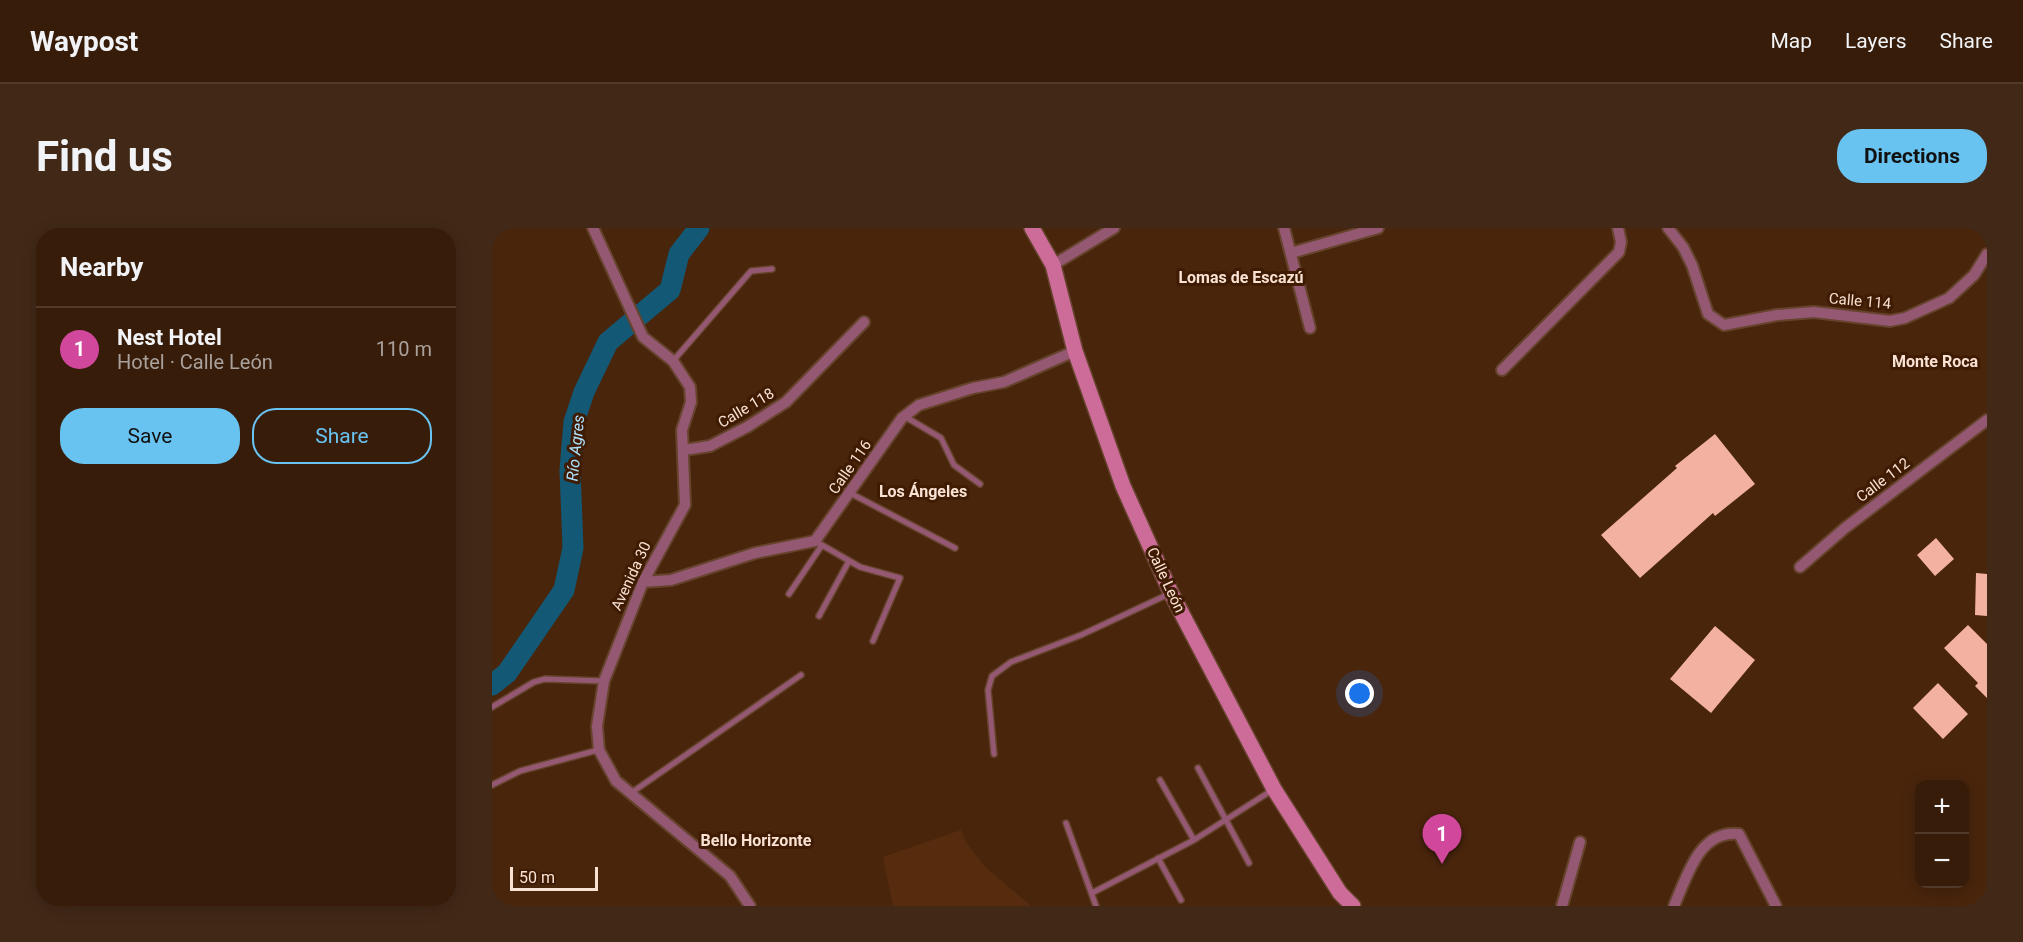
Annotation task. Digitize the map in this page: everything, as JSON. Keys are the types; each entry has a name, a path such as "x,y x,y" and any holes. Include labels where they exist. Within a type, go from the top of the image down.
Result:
{"main road":[{"name":"Calle León","path":"1032,228 1053,265 1075,351 1123,486 1171,593 1274,789 1340,893 1353,906"}],"street":[{"name":"Avenida 30","path":"593,228 643,337 673,361 690,387 691,402 682,430 685,504 643,582 604,681 597,726 599,750 616,781 730,876 750,906"},
{"path":"1053,265 1114,228"},
{"path":"1284,228 1310,328"},
{"path":"1291,253 1378,228"},
{"path":"1502,370 1619,252 1621,242 1618,228"},
{"name":"Calle 114","path":"1668,228 1683,247 1692,265 1708,314 1724,325 1776,315 1814,312 1890,321 1905,318 1949,298 1974,275 1987,254"},
{"name":"Calle 118","path":"684,450 710,446 747,427 786,402 864,322"},
{"name":"Calle 116","path":"819,543 850,493 904,416 919,405 973,388 1004,382 1075,351"},
{"name":"Calle 112","path":"1800,567 1845,528 1987,420"},
{"path":"643,582 671,580 755,553 819,543"},
{"path":"1674,906 1695,857 1710,840 1726,832 1739,834 1776,906"},
{"path":"1562,906 1580,842"}],"lane":[{"path":"673,361 751,271 772,268"},
{"path":"904,416 941,438 954,465 980,484"},
{"path":"850,493 955,548"},
{"path":"789,594 819,543 860,567 900,578 873,641"},
{"path":"819,616 849,561"},
{"path":"994,754 988,690 989,681 998,670 1011,662 1081,635 1171,593"},
{"path":"629,794 801,675"},
{"path":"492,707 534,682 544,679 604,681"},
{"path":"492,785 520,771 599,750"},
{"path":"1198,768 1249,863"},
{"path":"1160,780 1194,840"},
{"path":"1092,893 1194,840 1274,789"},
{"path":"1066,823 1096,906"},
{"path":"1158,858 1181,900"}],"shaded area":[{"path":"961,830 966,842 985,867 1031,906 893,906 883,857"}],"building":[{"path":"1715,434 1755,484 1715,516 1713,513 1640,578 1601,535 1677,468 1675,466"},
{"path":"1936,538 1954,559 1935,576 1917,555"},
{"path":"1976,573 1987,574 1987,616 1975,615"},
{"path":"1968,625 1987,644 1987,698 1975,686 1978,683 1944,648"},
{"path":"1715,626 1755,660 1711,713 1670,679"},
{"path":"1938,683 1968,714 1943,739 1913,708"}],"waterway":[{"name":"Río Agres","path":"492,685 507,673 564,590 573,548 570,470 574,422 584,392 608,342 670,290 679,254 699,228"}],"place":[{"name":"Nest Hotel","path":"1442,864"}],"district":[{"name":"Lomas de Escazú","path":"1241,277"},
{"name":"Monte Roca","path":"1935,361"},
{"name":"Los Ángeles","path":"923,491"},
{"name":"Bello Horizonte","path":"756,840"}]}
